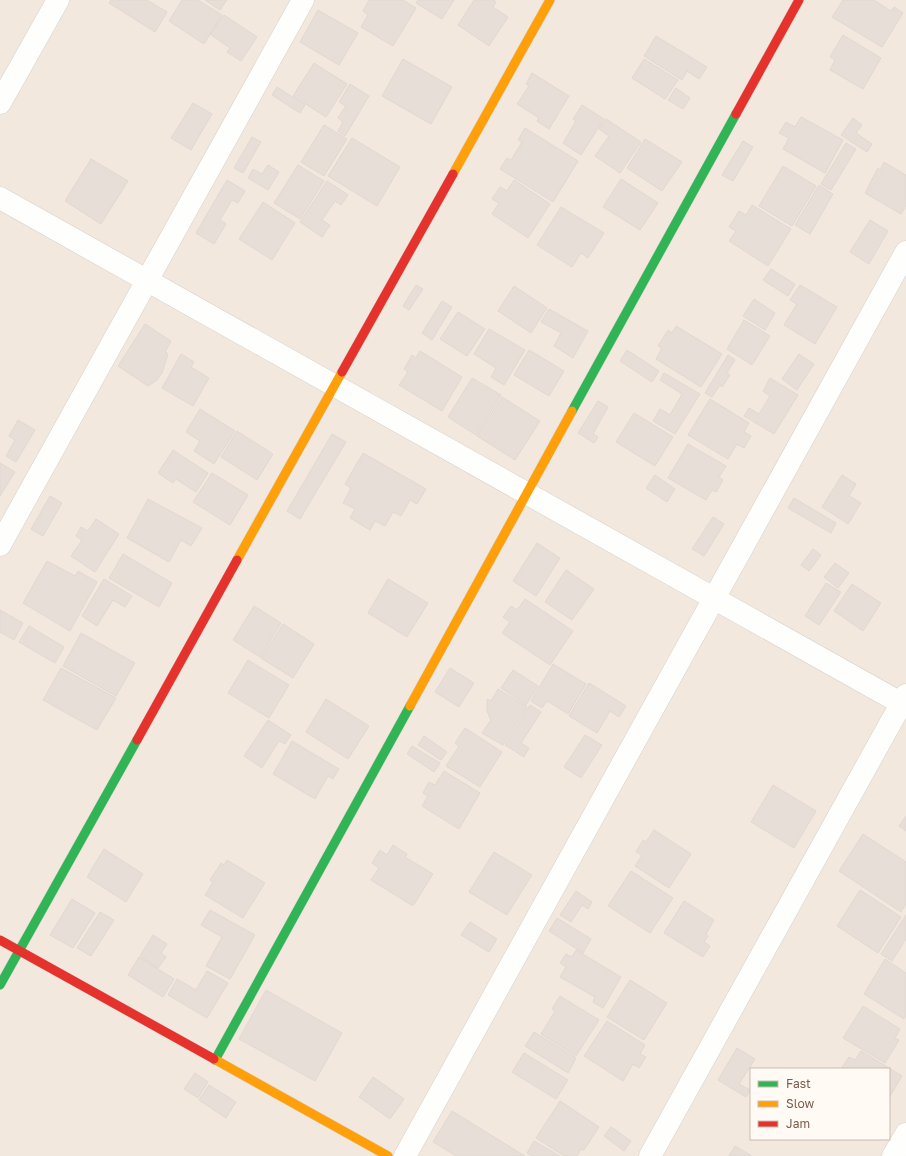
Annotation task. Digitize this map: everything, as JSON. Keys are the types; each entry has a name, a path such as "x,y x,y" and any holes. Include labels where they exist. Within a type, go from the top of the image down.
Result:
{"street":[{"path":"0,103 58,0"},
{"path":"0,546 303,0"},
{"path":"0,985 550,0"},
{"path":"215,1060 526,493 799,0"},
{"path":"0,198 714,599 904,702 650,1156"},
{"path":"405,1156 906,252"},
{"path":"0,940 388,1156"},
{"path":"893,1156 906,1134"}],"shaded area":[{"path":"0,0 906,0 906,1156 0,1156"}],"building":[{"path":"111,0 147,0 167,12 155,32 109,3"},
{"path":"182,0 198,0 222,15 204,44 169,21"},
{"path":"205,0 227,0 220,10"},
{"path":"369,0 403,0 416,8 393,46 361,27 368,15 363,11"},
{"path":"418,0 454,0 442,19 416,3"},
{"path":"474,0 494,0 496,2 493,7 508,17 489,46 458,25"},
{"path":"843,0 874,0 891,11 894,7 903,13 882,47 832,17"},
{"path":"318,10 358,33 339,65 300,42"},
{"path":"224,15 257,37 241,61 227,52 230,48 210,34"},
{"path":"843,35 881,58 863,89 830,70 835,60 830,57"},
{"path":"656,36 707,67 699,79 687,71 682,80 644,56"},
{"path":"403,59 452,87 431,124 382,96"},
{"path":"644,59 678,80 665,99 632,78"},
{"path":"314,63 347,84 326,117 293,96"},
{"path":"532,73 569,96 549,129 537,121 539,118 517,104 529,86 526,84"},
{"path":"350,84 369,96 345,136 338,131 343,122 338,118 346,106 339,102"},
{"path":"277,87 305,105 300,113 272,95"},
{"path":"676,88 690,98 683,109 668,100"},
{"path":"193,103 212,114 191,150 171,138"},
{"path":"582,105 604,119 581,155 563,143 576,121 573,119"},
{"path":"801,117 843,140 825,173 783,149 789,138 779,133 786,122 795,127"},
{"path":"853,118 862,125 856,133 872,144 867,152 841,135"},
{"path":"606,119 641,142 620,173 595,156 609,136 599,129"},
{"path":"324,125 347,139 324,176 301,162"},
{"path":"525,128 578,161 553,202 500,169 507,158 511,160 522,142 518,140"},
{"path":"252,137 261,142 243,173 234,168"},
{"path":"352,138 400,167 377,206 328,176"},
{"path":"645,139 682,162 662,191 627,168"},
{"path":"743,141 753,147 733,181 722,175"},
{"path":"846,143 856,149 831,190 821,184"},
{"path":"91,159 128,181 101,224 65,201"},
{"path":"884,162 906,175 906,206 901,214 865,193 878,168 880,170"},
{"path":"268,165 279,172 268,190 248,178 253,169 262,174"},
{"path":"298,165 324,181 300,219 274,203"},
{"path":"783,166 816,186 792,226 759,206"},
{"path":"621,179 658,203 640,230 603,207"},
{"path":"227,180 245,191 238,203 232,200 220,220 226,224 214,244 196,233"},
{"path":"514,180 550,204 528,238 492,214 499,203 492,199 500,187 507,191"},
{"path":"327,181 348,195 341,205 335,201 322,220 330,225 322,237 300,222"},
{"path":"819,185 833,194 810,234 795,225"},
{"path":"263,202 295,223 272,260 239,239"},
{"path":"752,205 791,229 768,266 729,241 736,231 729,227 739,211 746,215"},
{"path":"561,207 604,233 588,258 581,253 572,267 537,245"},
{"path":"870,220 888,231 869,264 850,252"},
{"path":"771,269 795,284 788,296 763,280"},
{"path":"416,285 423,289 409,310 403,306"},
{"path":"800,285 837,307 815,344 784,325 797,304 790,300"},
{"path":"514,286 547,308 531,333 498,311"},
{"path":"754,299 775,313 765,330 743,316"},
{"path":"442,301 452,307 432,340 422,333"},
{"path":"549,309 588,331 573,358 554,346 561,333 541,322"},
{"path":"458,312 485,329 467,356 440,339"},
{"path":"744,320 770,336 752,365 727,349"},
{"path":"145,324 171,341 165,352 168,354 162,373 157,380 148,386 118,366"},
{"path":"676,326 722,354 701,387 656,359 662,348 658,346 668,330 672,333"},
{"path":"489,329 525,350 504,385 491,377 496,368 474,354"},
{"path":"529,350 564,371 549,396 514,375"},
{"path":"627,350 659,371 652,382 620,361"},
{"path":"420,351 462,377 442,411 399,385 408,372 404,369 412,355 416,358"},
{"path":"181,354 194,362 191,367 209,378 193,406 162,388"},
{"path":"799,354 814,364 797,390 782,379"},
{"path":"728,355 735,360 727,373 730,375 722,387 720,385 712,397 705,393"},
{"path":"664,373 700,394 675,434 653,421 660,409 670,415 682,394 660,380"},
{"path":"472,378 501,395 476,435 448,417"},
{"path":"770,378 798,395 774,434 744,416 749,408 759,414 770,396 763,391"},
{"path":"502,397 540,421 515,460 477,436"},
{"path":"710,399 749,423 744,432 751,436 744,448 737,444 728,459 688,435"},
{"path":"598,401 608,407 593,434 598,437 594,443 578,433"},
{"path":"200,409 235,431 214,464 194,451 200,441 186,432"},
{"path":"634,413 673,437 655,466 616,442"},
{"path":"18,420 35,430 16,462 6,456 15,440 9,436"},
{"path":"237,431 273,454 257,480 221,457"},
{"path":"332,434 346,442 300,519 287,511"},
{"path":"688,444 726,466 719,477 723,480 716,492 712,490 706,500 668,478"},
{"path":"173,450 208,473 196,492 176,479 173,483 158,473"},
{"path":"363,453 426,489 417,504 410,500 401,516 393,512 385,526 375,521 370,530 350,518 355,509 343,503 351,488 345,484"},
{"path":"0,463 15,472 0,496"},
{"path":"212,473 248,495 230,525 193,502"},
{"path":"655,475 675,489 667,502 646,488"},
{"path":"842,475 856,484 849,496 861,503 848,524 822,507"},
{"path":"50,496 62,503 43,536 31,529"},
{"path":"794,498 836,523 831,533 788,508"},
{"path":"148,499 202,528 191,546 181,540 169,562 127,538"},
{"path":"713,517 724,524 704,556 692,549"},
{"path":"96,519 119,534 95,572 71,556 82,540 76,536 81,527 88,531"},
{"path":"537,543 560,558 536,596 513,581"},
{"path":"813,549 821,555 809,571 801,565"},
{"path":"123,554 172,583 159,607 109,578"},
{"path":"47,561 75,576 78,571 97,582 70,631 23,603"},
{"path":"835,563 849,573 838,588 824,577"},
{"path":"566,570 594,589 572,620 545,602"},
{"path":"104,579 132,596 125,607 113,600 97,626 82,616"},
{"path":"388,579 428,603 407,637 368,613"},
{"path":"826,583 841,592 819,625 805,616"},
{"path":"852,584 881,603 863,631 834,611"},
{"path":"525,599 573,631 550,665 502,633 510,622 503,617 511,606 517,610"},
{"path":"254,606 281,623 260,657 233,640"},
{"path":"0,610 23,623 14,640 0,632"},
{"path":"283,624 314,644 293,678 261,658"},
{"path":"29,626 64,647 55,663 19,642"},
{"path":"81,633 135,663 116,696 63,666"},
{"path":"248,660 289,685 269,718 228,693"},
{"path":"553,664 586,684 568,714 547,701 542,708 531,701"},
{"path":"61,668 116,698 97,730 43,700"},
{"path":"450,668 474,683 459,707 435,692"},
{"path":"513,670 538,686 526,705 501,688"},
{"path":"589,683 626,706 619,717 610,711 597,733 569,716"},
{"path":"498,689 527,707 503,745 482,733 491,720 487,711 487,699 491,701"},
{"path":"326,699 369,726 348,759 306,732"},
{"path":"530,705 541,712 521,743 529,748 524,757 505,745"},
{"path":"268,720 291,735 285,744 279,741 262,768 244,756"},
{"path":"465,728 502,752 480,787 446,766 459,746 455,743"},
{"path":"585,735 602,745 581,778 564,767"},
{"path":"424,736 447,752 441,760 418,745"},
{"path":"292,741 339,769 333,779 328,776 315,799 273,774"},
{"path":"412,746 440,763 434,772 407,754"},
{"path":"444,771 480,793 459,829 422,806 428,796 423,793 429,782 435,785"},
{"path":"773,785 816,811 794,848 751,822"},
{"path":"906,816 906,831 899,826"},
{"path":"654,830 691,854 669,888 635,866 642,855 636,852 643,840 646,842"},
{"path":"863,834 906,862 906,904 901,912 839,871"},
{"path":"393,845 407,854 405,857 433,874 413,906 371,880 379,868 372,863 380,850 387,855"},
{"path":"104,849 143,874 126,902 87,877"},
{"path":"494,852 532,875 507,915 469,892"},
{"path":"227,860 265,883 243,918 205,895 213,882 210,880 221,863 224,865"},
{"path":"631,871 673,898 650,933 608,906"},
{"path":"860,890 901,917 878,953 837,926"},
{"path":"576,891 592,902 588,909 582,905 571,922 560,915"},
{"path":"72,899 95,913 73,948 50,935"},
{"path":"684,901 714,920 706,934 708,936 704,942 710,946 703,957 664,933"},
{"path":"210,910 255,935 230,979 206,966 222,937 201,925"},
{"path":"100,912 114,920 91,956 77,948"},
{"path":"906,915 906,939 892,961 881,954"},
{"path":"557,918 591,939 583,953 549,931"},
{"path":"470,922 497,939 489,952 461,935"},
{"path":"153,935 167,944 161,953 166,957 158,968 140,956"},
{"path":"576,950 621,977 603,1008 593,1002 595,997 560,977 566,967 560,963 566,954 572,957"},
{"path":"139,957 174,979 163,997 128,975"},
{"path":"885,959 906,973 906,1016 904,1019 864,994"},
{"path":"207,971 228,983 207,1018 168,995 177,979 196,990"},
{"path":"630,980 667,1003 644,1040 607,1017"},
{"path":"266,990 342,1033 315,1081 239,1039"},
{"path":"560,996 599,1020 576,1056 541,1034 555,1011 552,1009"},
{"path":"863,1006 900,1029 895,1038 899,1040 885,1063 843,1038"},
{"path":"607,1021 645,1045 640,1054 646,1057 639,1068 633,1064 623,1081 584,1056"},
{"path":"534,1032 576,1058 568,1073 525,1046"},
{"path":"737,1048 755,1059 739,1084 750,1090 746,1097 718,1080"},
{"path":"861,1051 889,1068 842,1068 849,1057 855,1060"},
{"path":"524,1053 568,1080 556,1099 512,1072"},
{"path":"890,1069 902,1076 890,1096"},
{"path":"195,1073 208,1082 198,1098 184,1089"},
{"path":"373,1077 404,1099 390,1119 359,1097"},
{"path":"209,1085 236,1102 226,1118 199,1100"},
{"path":"560,1101 599,1127 584,1150 581,1149 577,1156 564,1156 536,1138"},
{"path":"452,1111 525,1156 456,1156 433,1142"},
{"path":"611,1127 631,1141 624,1151 604,1136"},
{"path":"534,1141 560,1156 532,1156 527,1153"},
{"path":"735,1146 752,1156 729,1156"}],"traffic: fast":[{"path":"572,411 736,114"},
{"path":"215,1060 410,706"},
{"path":"0,985 137,740"}],"traffic: slow":[{"path":"453,174 550,0"},
{"path":"237,560 342,372"},
{"path":"410,706 572,411"},
{"path":"214,1059 388,1156"}],"traffic: jam":[{"path":"736,114 799,0"},
{"path":"342,372 453,174"},
{"path":"137,740 237,560"},
{"path":"0,940 214,1059"}]}
